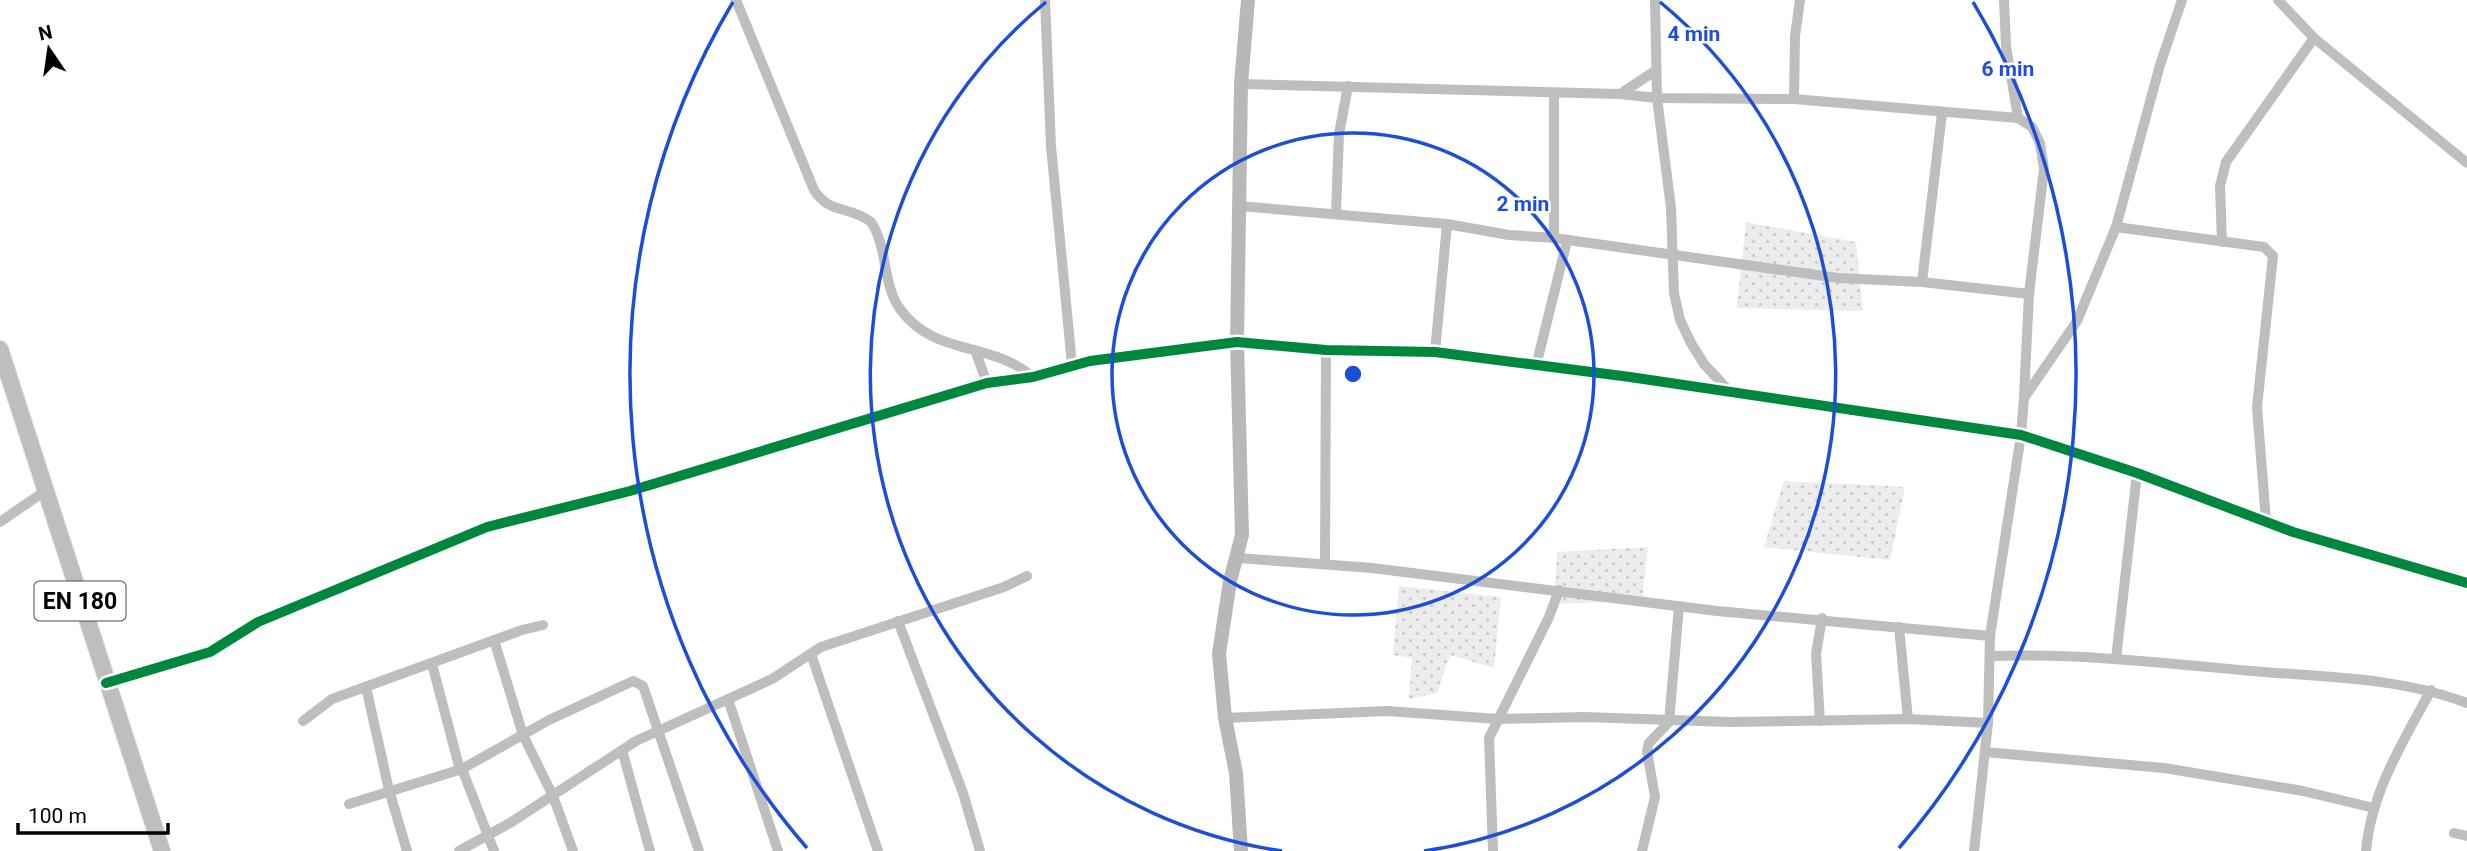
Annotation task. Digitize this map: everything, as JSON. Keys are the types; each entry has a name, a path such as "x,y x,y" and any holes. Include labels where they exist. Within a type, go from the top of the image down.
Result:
{"main road":[{"name":"EN 180","path":"0,349 162,851"}],"street":[{"path":"736,0 795,149 821,201 828,207 850,212 871,222 898,307 929,337 1017,364 1032,377"},
{"path":"1045,0 1051,146 1072,365"},
{"path":"1241,851 1236,773 1225,718 1219,654 1228,591 1238,558 1242,513 1237,342 1241,84 1248,0"},
{"path":"1655,0 1657,98 1674,255 1674,293 1680,320 1704,364 1730,392"},
{"path":"1794,99 1795,36 1800,0"},
{"path":"2004,0 2007,46 2018,118"},
{"path":"2024,397 2077,321 2116,227 2160,65 2182,0"},
{"path":"2278,0 2314,38 2467,163"},
{"path":"2222,242 2220,186 2226,162 2314,38"},
{"path":"1620,94 1656,71"},
{"path":"1241,84 1620,94 1657,98 1794,99 2018,118 2032,127 2040,143 2044,169 2029,294 2021,435 1990,636 1988,723 1974,851"},
{"path":"1336,213 1339,134 1348,86"},
{"path":"1554,93 1554,239"},
{"path":"1922,282 1942,113"},
{"path":"1239,206 1447,224 1508,235 1838,278 1922,282 2029,294"},
{"path":"1435,352 1447,224"},
{"path":"2116,227 2264,247 2274,261 2257,407 2266,522"},
{"path":"1536,366 1567,241"},
{"path":"106,684 210,652 258,622 487,527 630,491 987,383 1032,377 1072,365 1237,342 1326,349 1435,352 2021,435 2137,473 2266,522 2467,583"},
{"path":"1325,563 1326,349"},
{"path":"975,350 987,383"},
{"path":"2116,659 2137,473"},
{"path":"0,522 45,491"},
{"path":"1238,558 1325,563 1679,606 1990,636"},
{"path":"458,851 489,835 622,750 772,679 821,648 1004,587 1027,576"},
{"path":"1493,851 1489,738 1549,617 1559,590"},
{"path":"1642,851 1654,797 1647,751 1649,743 1669,722 1679,606"},
{"path":"1820,721 1816,653 1822,618"},
{"path":"898,621 963,793 980,851"},
{"path":"303,721 332,699 543,625"},
{"path":"1899,627 1908,719"},
{"path":"494,640 523,735 552,796 573,851"},
{"path":"1990,656 2061,653 2358,680 2431,690 2467,703"},
{"path":"811,654 878,851"},
{"path":"432,664 461,770 494,851"},
{"path":"349,804 461,770 624,682 633,681 643,685 699,851"},
{"path":"366,687 389,790 407,851"},
{"path":"2366,851 2374,808 2396,754 2431,690"},
{"path":"728,699 778,851"},
{"path":"1225,718 1387,711 1498,719 1584,717 1669,722 1908,719 1988,723"},
{"path":"622,750 650,851"},
{"path":"1985,752 2164,768 2304,791 2374,808"},
{"path":"2454,833 2467,836"}],"shaded area":[{"path":"1746,222 1856,242 1863,311 1737,308"},
{"path":"1784,481 1905,487 1890,560 1764,547"},
{"path":"1648,547 1642,601 1554,604 1557,552"},
{"path":"1399,586 1501,597 1494,668 1450,655 1437,693 1409,699 1412,658 1393,655"}],"cycle path":[{"path":"106,683 210,652 258,622 487,527 630,491 987,383 1033,377 1090,361 1237,342 1326,350 1435,352 1630,377 2021,435 2137,473 2293,532 2467,583"}]}
